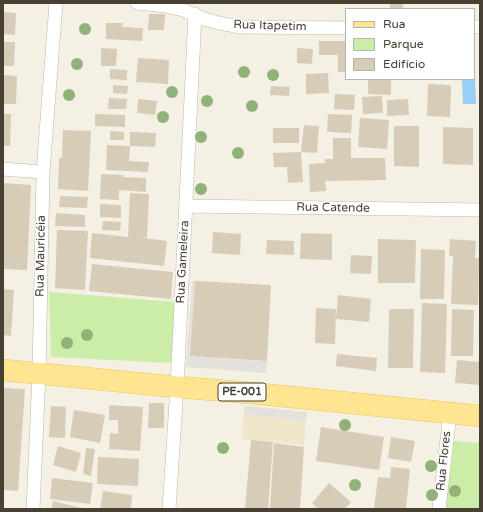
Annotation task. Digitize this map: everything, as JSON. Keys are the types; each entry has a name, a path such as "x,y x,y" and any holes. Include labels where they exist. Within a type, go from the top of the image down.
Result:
{"main road":[{"name":"PE-001","path":"3,370 480,416"}],"street":[{"name":"Rua Mauricéia","path":"33,509 39,374 43,172 56,3"},
{"name":"Rua Itapetim","path":"137,3 171,7 195,14 219,24 239,27 345,28"},
{"name":"Rua Gameleira","path":"169,509 177,387 195,14"},
{"path":"3,169 43,172"},
{"name":"Rua Catende","path":"186,206 480,210"},
{"name":"Rua Flores","path":"439,509 450,413"}],"shaded area":[{"path":"192,281 195,281 190,355 267,361 266,373 186,367"},
{"path":"245,406 307,412 306,421 244,414"},
{"path":"244,414 306,421 304,445 242,439"}],"green space":[{"path":"49,292 176,302 172,363 51,357"},
{"path":"452,441 480,443 480,509 445,509"}],"water":[{"path":"475,76 476,104 463,104 462,80 475,80"}],"building":[{"path":"390,3 403,3 403,8 390,8"},
{"path":"3,12 16,13 15,35 3,34"},
{"path":"149,14 165,14 164,30 148,30"},
{"path":"106,23 123,23 122,27 143,28 142,41 106,39"},
{"path":"319,41 345,41 345,72 338,72 338,55 319,55"},
{"path":"3,42 15,42 14,66 3,66"},
{"path":"101,48 117,49 116,66 101,66"},
{"path":"297,48 313,49 312,64 297,63"},
{"path":"138,58 169,60 168,84 136,82"},
{"path":"110,69 127,70 127,80 110,79"},
{"path":"328,73 329,93 306,94 306,74"},
{"path":"3,75 17,76 16,104 3,104"},
{"path":"368,80 391,80 391,95 368,94"},
{"path":"428,84 451,85 450,117 427,116"},
{"path":"113,85 128,86 127,94 113,93"},
{"path":"271,86 290,87 289,96 270,95"},
{"path":"335,94 355,95 354,110 334,109"},
{"path":"382,96 383,113 363,114 362,97"},
{"path":"109,98 127,99 126,109 108,109"},
{"path":"138,99 157,101 155,115 137,113"},
{"path":"408,99 409,115 387,116 387,100"},
{"path":"3,114 11,114 10,146 3,146"},
{"path":"95,114 125,115 125,127 95,126"},
{"path":"328,114 352,115 351,133 327,132"},
{"path":"360,118 389,120 387,149 358,147"},
{"path":"304,125 319,126 317,153 301,152"},
{"path":"394,126 419,126 419,167 394,166"},
{"path":"443,127 473,128 473,165 443,164"},
{"path":"273,128 299,128 299,143 273,143"},
{"path":"63,130 91,131 88,191 58,189 59,158 62,158"},
{"path":"110,131 124,132 124,140 110,140"},
{"path":"130,132 156,133 155,147 130,146"},
{"path":"333,138 351,138 351,158 385,158 386,180 325,181 326,191 310,192 309,164 325,163 325,159 333,159"},
{"path":"107,145 130,146 129,161 149,162 148,172 106,170"},
{"path":"301,152 303,182 288,183 287,167 274,167 273,153"},
{"path":"101,174 146,178 146,192 119,190 119,200 100,199"},
{"path":"3,183 31,185 27,270 3,269"},
{"path":"130,193 149,194 147,238 136,237 167,241 164,266 90,258 92,233 128,237"},
{"path":"60,196 88,197 87,208 59,207"},
{"path":"100,204 121,205 121,218 100,217"},
{"path":"56,213 85,215 85,227 55,226"},
{"path":"103,221 121,222 120,231 102,230"},
{"path":"57,230 88,231 85,290 55,288"},
{"path":"213,232 241,234 240,255 212,253"},
{"path":"301,233 332,234 332,260 300,259"},
{"path":"378,239 416,240 415,283 378,283"},
{"path":"450,239 476,241 475,258 479,258 478,305 451,304 453,256 449,256"},
{"path":"267,240 294,241 294,255 266,254"},
{"path":"421,249 445,250 444,299 420,299"},
{"path":"351,255 372,256 371,274 350,273"},
{"path":"92,264 173,272 171,299 89,291"},
{"path":"195,281 271,285 267,361 190,356"},
{"path":"3,289 14,290 11,336 3,335"},
{"path":"338,295 371,299 369,322 336,319"},
{"path":"422,303 447,304 445,373 420,372"},
{"path":"316,308 336,309 335,344 315,343"},
{"path":"389,309 414,309 413,368 388,368"},
{"path":"452,309 474,310 473,356 451,356"},
{"path":"337,354 377,358 376,371 336,366"},
{"path":"457,360 480,362 480,385 455,383"},
{"path":"3,388 25,389 18,491 3,490"},
{"path":"149,403 164,403 164,428 148,428"},
{"path":"109,405 143,407 140,451 109,449 110,433 118,434 118,420 109,420"},
{"path":"51,406 66,407 65,438 49,437"},
{"path":"74,410 105,415 100,443 70,437"},
{"path":"321,427 384,437 379,470 316,461"},
{"path":"391,437 415,441 411,462 388,458"},
{"path":"251,440 273,442 268,509 245,509"},
{"path":"274,443 304,447 300,509 270,509"},
{"path":"58,446 81,453 76,472 53,465"},
{"path":"86,448 95,449 91,476 83,474"},
{"path":"98,457 139,459 138,486 97,484"},
{"path":"391,467 410,469 406,509 374,509 378,477 390,478"},
{"path":"52,478 93,483 90,504 50,499"},
{"path":"329,483 351,502 345,509 318,509 312,503"},
{"path":"103,491 132,495 131,509 100,509"},
{"path":"53,501 82,508 51,509"}]}
